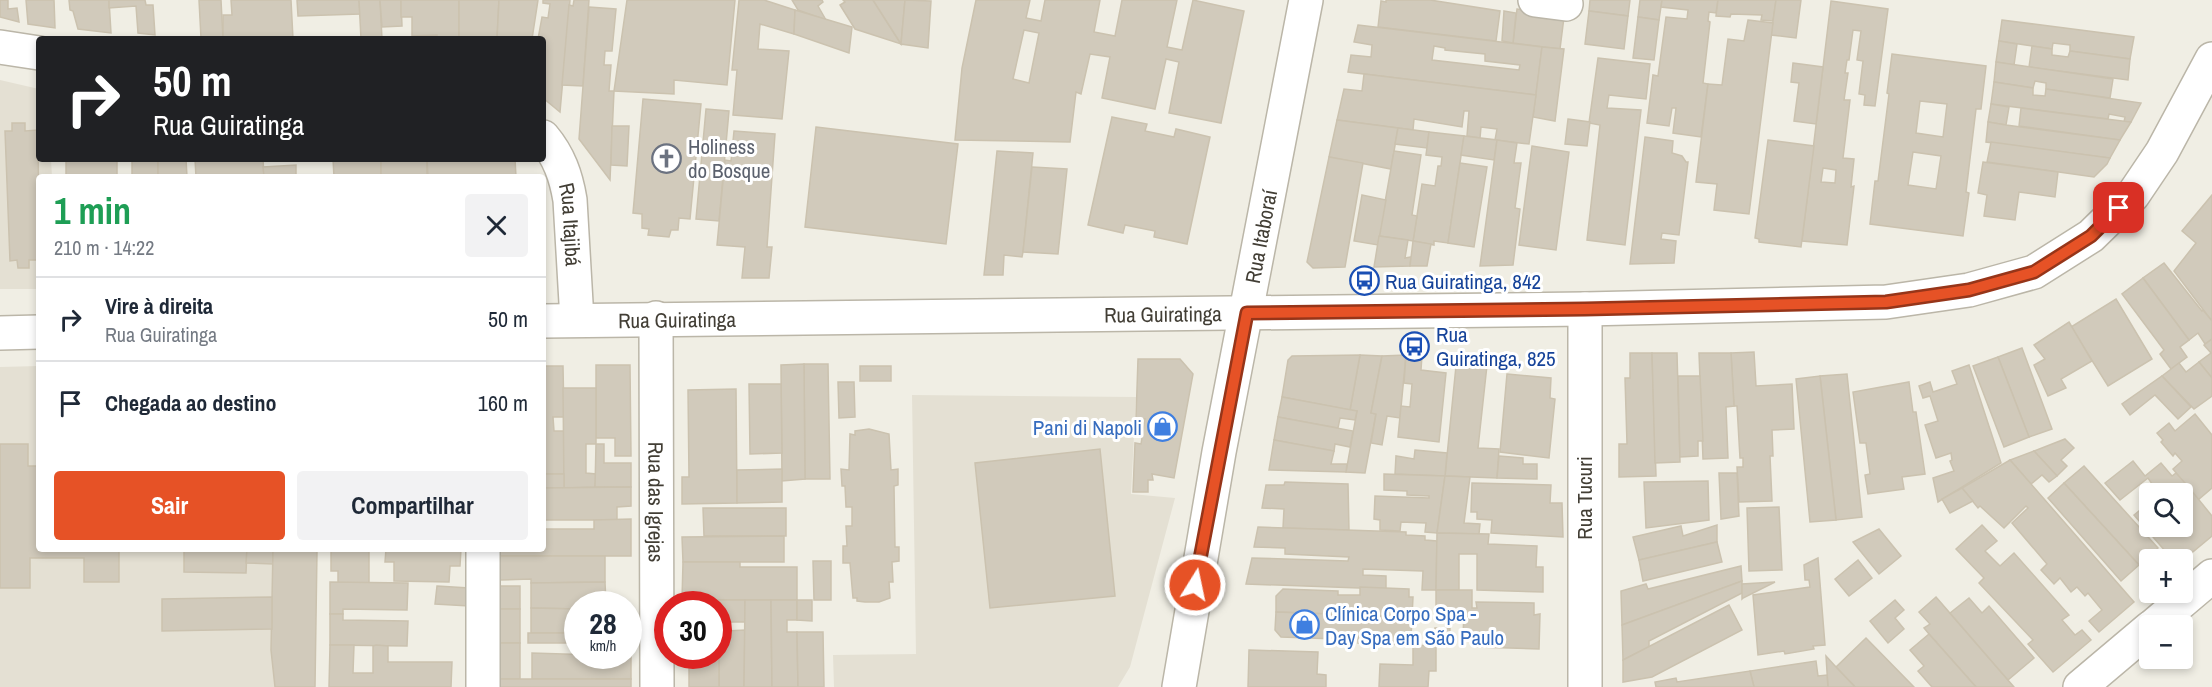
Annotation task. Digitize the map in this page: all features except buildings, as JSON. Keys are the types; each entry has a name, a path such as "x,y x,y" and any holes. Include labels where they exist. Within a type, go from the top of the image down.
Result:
{"street":[{"name":"Rua Itaboraí","path":"1179,687 1219,452 1306,0"},
{"path":"0,46 36,52"},
{"name":"Rua Guiratinga","path":"546,321 1585,309 1886,302 1969,290 2034,272 2091,236 2133,195 2162,152 2212,59"},
{"name":"Rua Itajibá","path":"546,141 560,162 567,182 577,320"},
{"name":"Rua Tucuri","path":"1585,309 1585,687"},
{"name":"Rua das Igrejas","path":"656,318 657,687"},
{"path":"0,333 36,332"},
{"path":"483,552 483,687"},
{"path":"2165,615 2212,576"},
{"path":"2080,687 2139,637"}],"shaded area":[{"path":"0,80 36,88 36,162 51,162 52,174 36,174 36,289 0,289"},
{"path":"36,366 36,552 273,552 271,650 275,687 0,687 0,367"},
{"path":"912,395 1136,397 1131,494 1175,498 1130,667 1118,687 834,687 833,655 916,654"}],"place":[{"name":"Holiness do Bosque","path":"667,158"},
{"name":"Rua Guiratinga, 842","path":"1364,281"},
{"name":"Rua Guiratinga, 825","path":"1415,346"},
{"name":"Pani di Napoli","path":"1163,427"},
{"name":"Clínica Corpo Spa - Day Spa em São Paulo","path":"1304,625"}],"route":[{"path":"1195,585 1247,313 1585,309 1886,302 1969,290 2034,272 2091,236 2119,208"}]}
